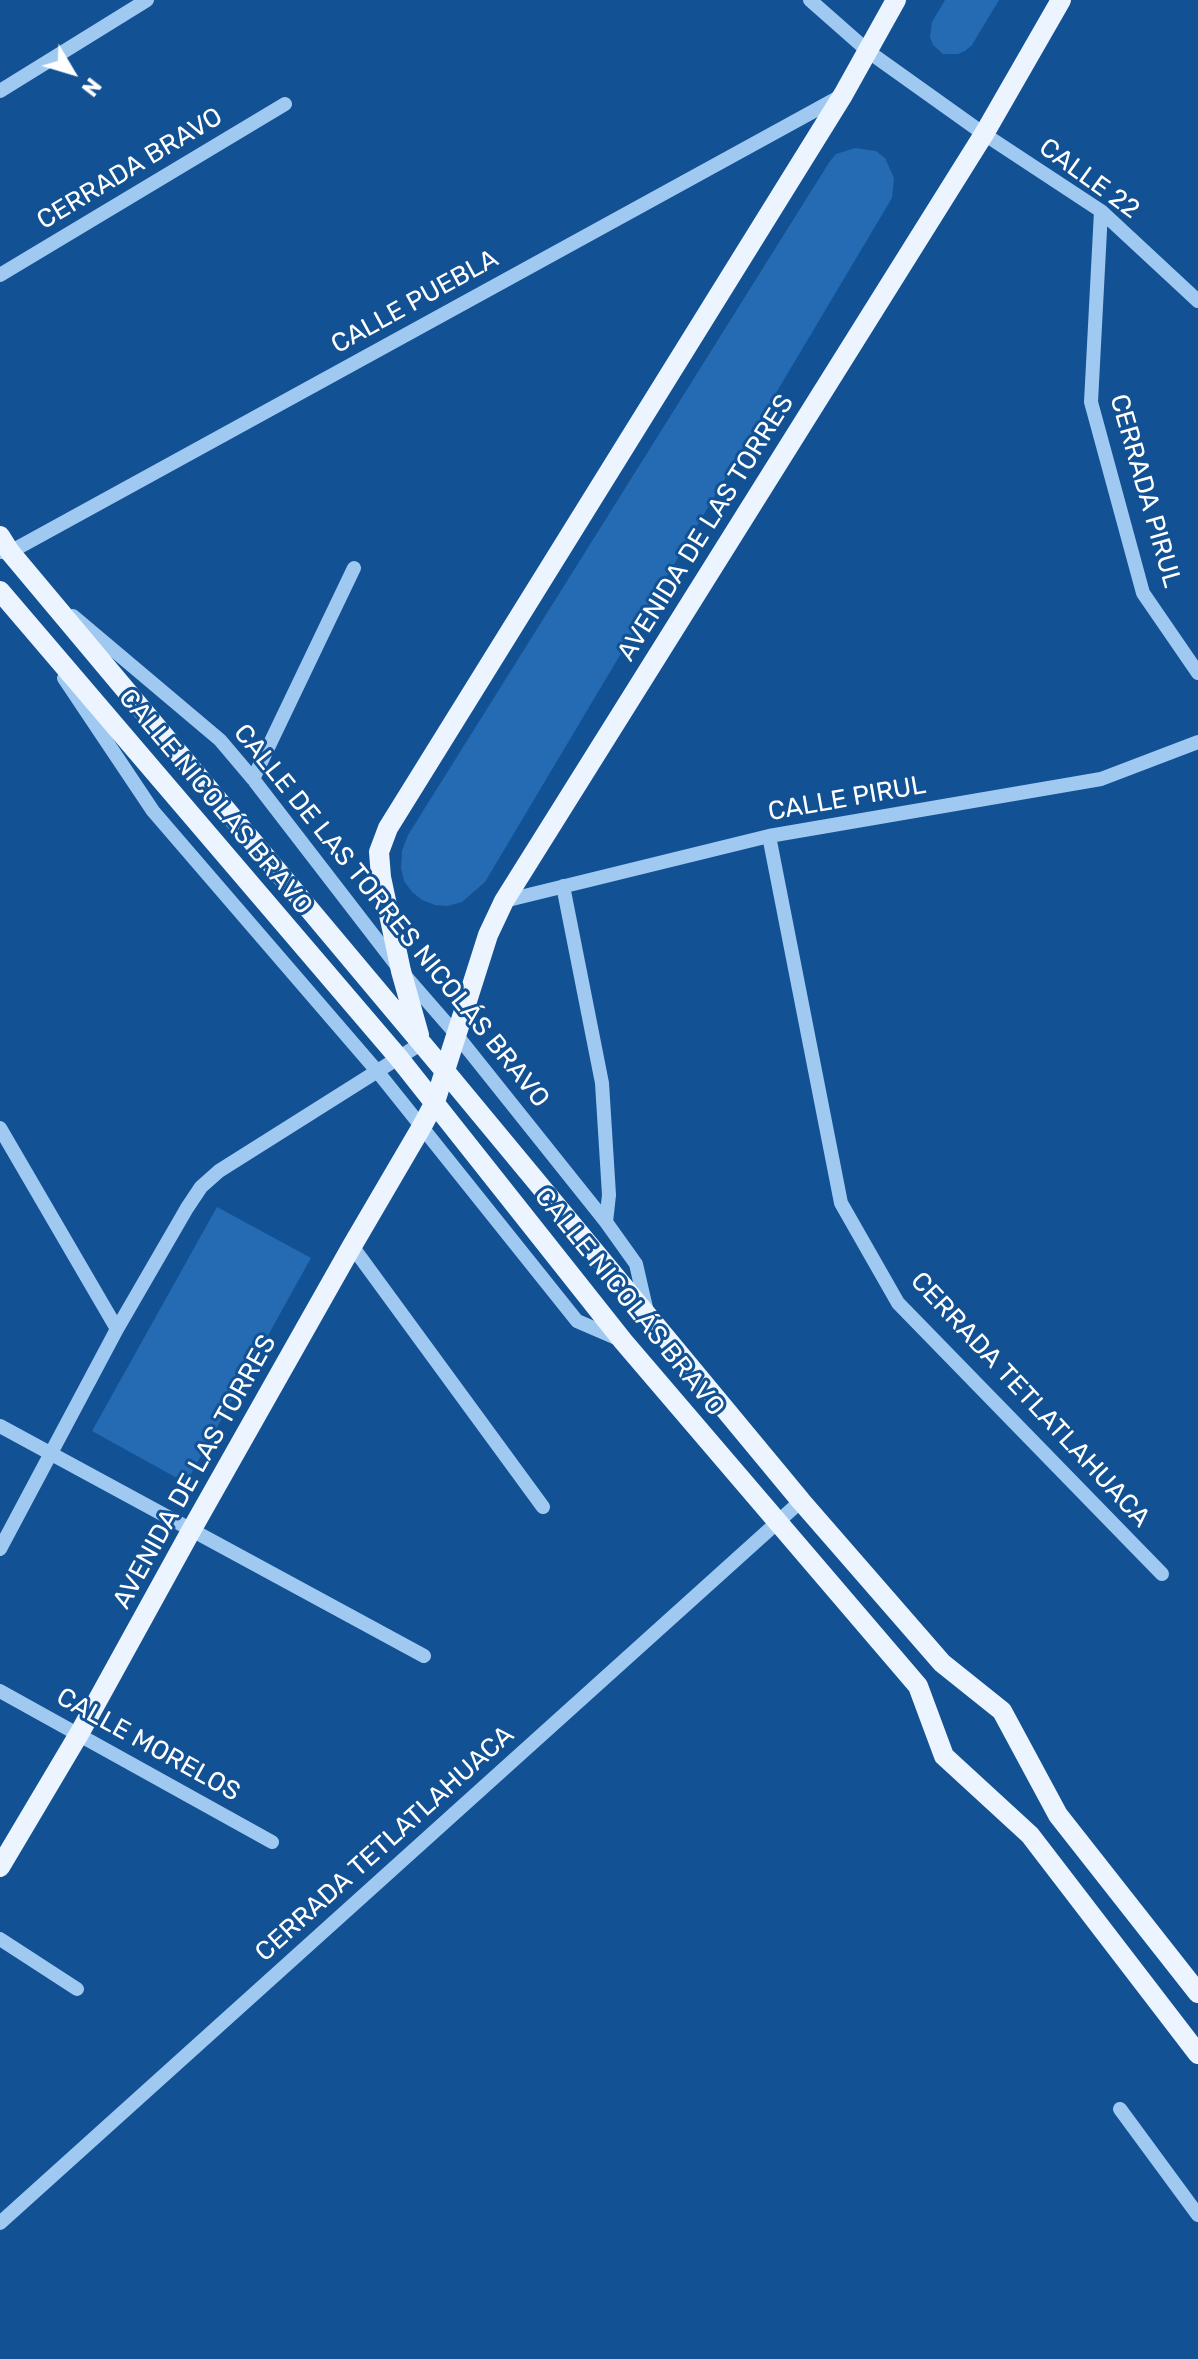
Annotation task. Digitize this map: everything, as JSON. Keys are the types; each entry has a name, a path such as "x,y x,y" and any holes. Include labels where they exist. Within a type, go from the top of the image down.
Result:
{"main road":[{"path":"435,1102 401,971 381,877 379,852 388,828 843,95 896,0"},
{"name":"AVENIDA DE LAS TORRES","path":"0,1867 79,1734 435,1102 488,935 504,901 984,134 1061,0"},
{"name":"CALLE NICOLÁS BRAVO","path":"3,547 44,591 801,1501 942,1663 1002,1711 1058,1815 1198,1993"},
{"name":"CALLE NICOLÁS BRAVO","path":"0,591 398,1057 623,1341 918,1686 944,1756 1030,1835 1198,2054"}],"street":[{"path":"0,91 147,0"},
{"name":"CALLE 22","path":"810,0 869,52 984,134 1101,211 1198,301"},
{"name":"CALLE PUEBLA","path":"3,547 843,95"},
{"name":"CERRADA BRAVO","path":"0,275 285,104"},
{"name":"CERRADA PIRUL","path":"1101,211 1091,402 1143,593 1198,673"},
{"path":"253,779 354,568"},
{"name":"CALLE DE LAS TORRES NICOLÁS BRAVO","path":"44,591 220,740 253,779 401,971 455,1033 606,1222 636,1264 647,1313"},
{"path":"23,618 153,811 377,1071 577,1321 623,1341"},
{"name":"CALLE PIRUL","path":"504,901 769,836 1101,779 1198,742"},
{"name":"CERRADA TETLATLAHUACA","path":"769,836 841,1203 898,1303 1162,1574"},
{"name":"CALLE NICOLÁS BRAVO","path":"563,886 602,1083 609,1195 606,1222"},
{"path":"0,1549 117,1329 201,1187 219,1171 422,1043"},
{"path":"0,1128 117,1329"},
{"path":"352,1246 543,1507"},
{"path":"0,1426 424,1656"},
{"name":"CERRADA TETLATLAHUACA","path":"0,2223 801,1501"},
{"name":"CALLE MORELOS","path":"0,1691 272,1842"},
{"path":"0,1939 77,1989"},
{"path":"1120,2109 1198,2215"}],"shaded area":[{"path":"945,0 999,0 972,45 958,54 943,54 933,45 930,37 932,22"},
{"path":"855,148 876,151 885,158 894,178 892,198 485,882 462,902 448,906 422,900 404,881 401,868 402,851 408,835 830,161 836,154"},
{"path":"217,1207 311,1258 186,1483 92,1431"}]}
